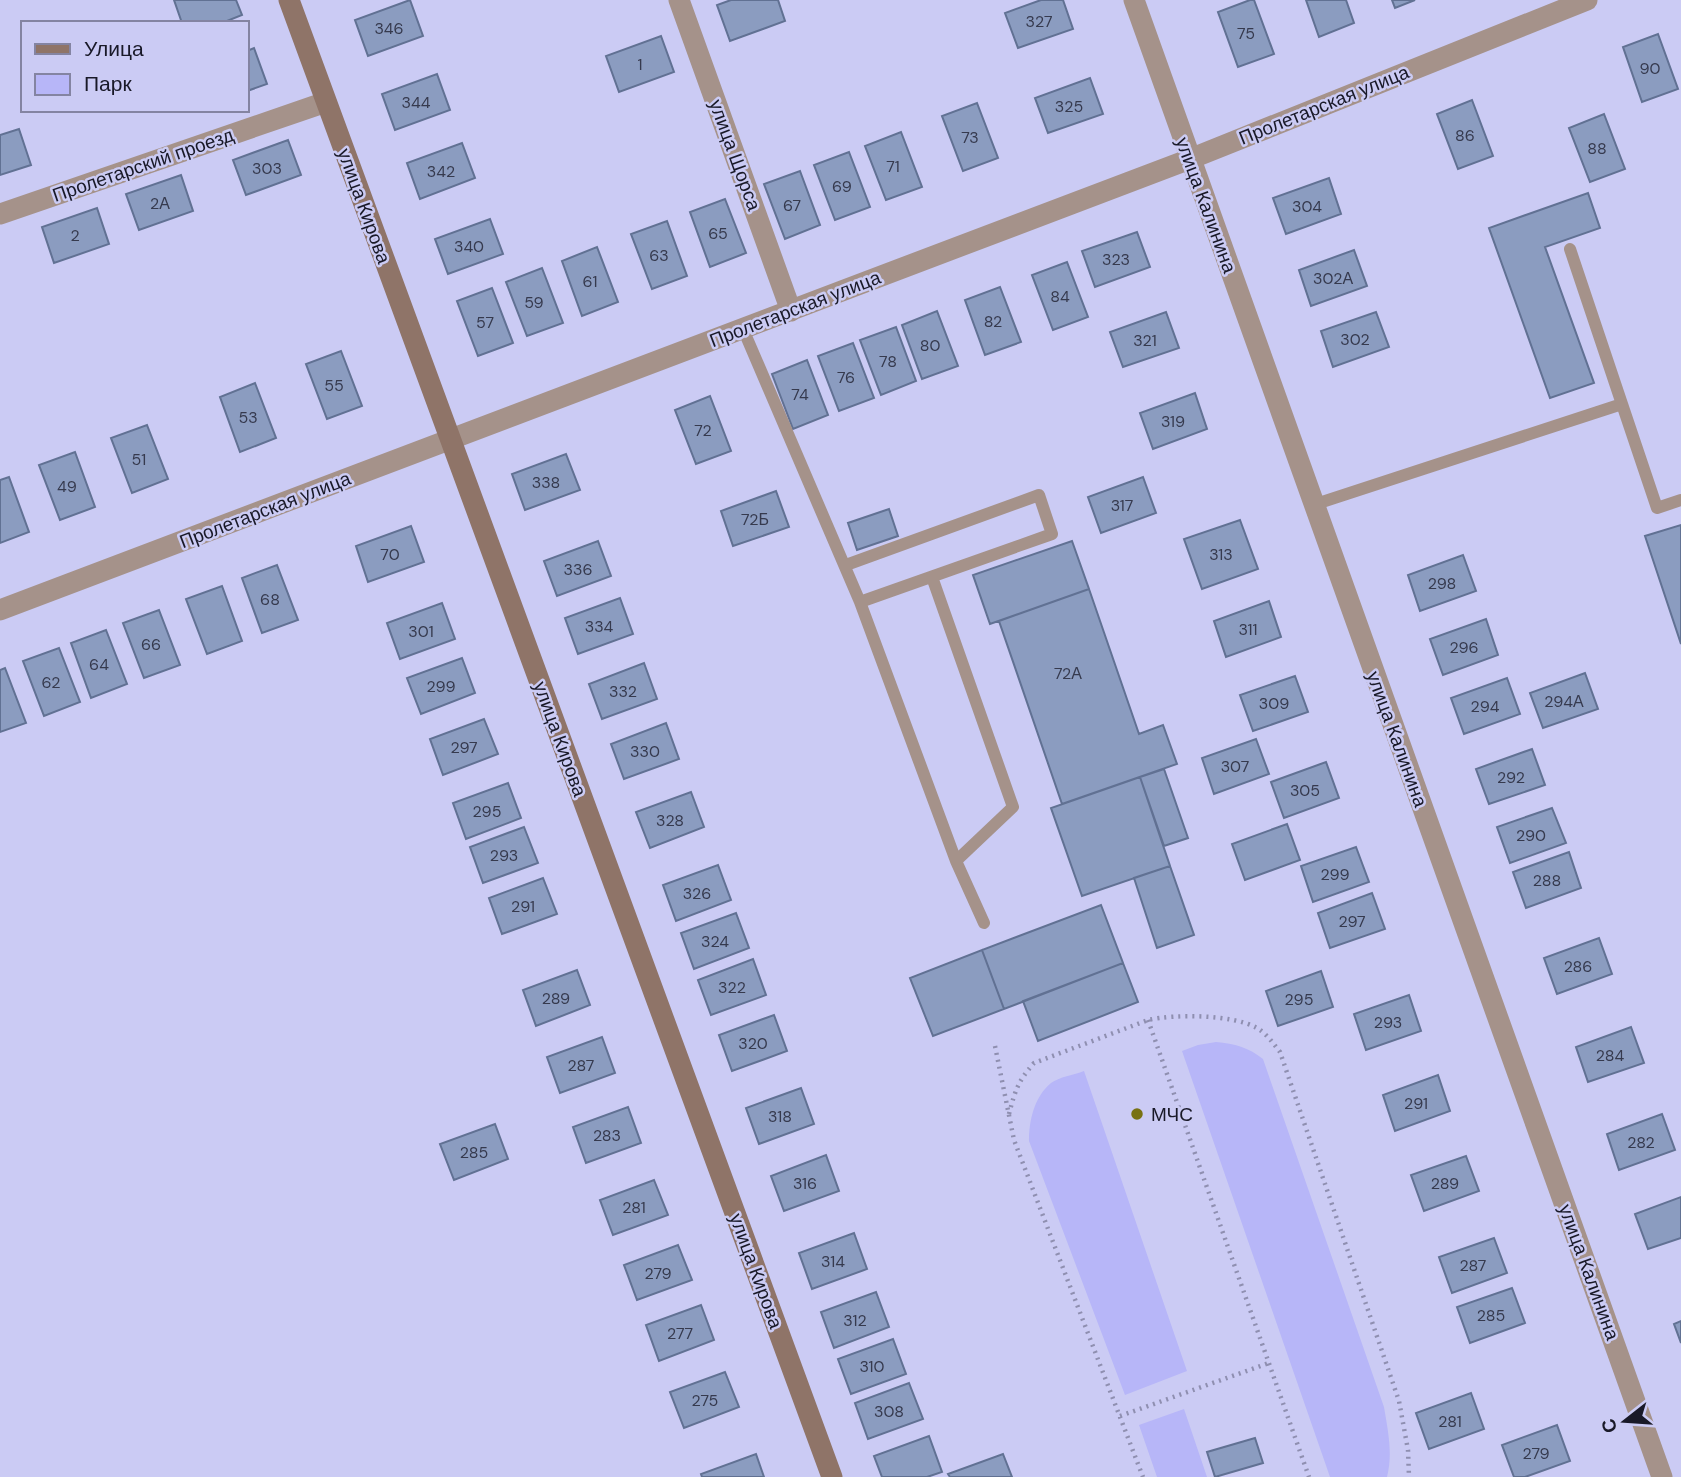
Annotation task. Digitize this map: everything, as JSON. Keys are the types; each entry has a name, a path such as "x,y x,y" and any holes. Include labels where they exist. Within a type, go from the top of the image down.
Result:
{"street":[{"name":"улица Кирова","path":"289,0 832,1477"},
{"name":"улица Щорса","path":"678,0 792,310"},
{"name":"улица Калинина","path":"1134,0 1662,1477"},
{"name":"Пролетарская улица","path":"0,610 1190,159 1587,0"},
{"name":"Пролетарский проезд","path":"0,214 326,102"}],"lane":[{"path":"1570,249 1657,508 1681,500"},
{"path":"743,329 846,565 956,861 984,923"},
{"path":"1313,505 1622,404"},
{"path":"846,565 1039,495 1052,534 860,602"},
{"path":"932,576 1013,807 956,861"}],"path":[{"path":"1009,1114 1022,1077 1034,1063 1147,1020 1186,1015 1214,1017 1256,1027 1270,1038 1280,1052 1399,1401 1408,1450 1409,1477"},
{"path":"1147,1020 1309,1477"},
{"path":"995,1046 1014,1140 1143,1477"},
{"path":"1120,1416 1269,1363"}],"green space":[{"path":"1216,1042 1241,1047 1263,1059 1384,1407 1390,1451 1387,1477 1330,1477 1182,1051"},
{"path":"1084,1071 1187,1371 1125,1395 1029,1141 1030,1125 1040,1095 1058,1079"},
{"path":"1184,1409 1207,1477 1157,1477 1139,1425"}],"building":[{"path":"174,0 236,0 242,15 227,21 181,21"},
{"path":"410,0 423,36 368,56 355,20"},
{"path":"731,0 778,0 785,21 730,41 717,5"},
{"path":"1041,0 1063,0 1073,29 1018,48 1005,13"},
{"path":"1254,0 1274,54 1238,67 1218,12"},
{"path":"1306,0 1346,0 1354,23 1319,37"},
{"path":"1392,0 1415,0 1395,8"},
{"path":"1658,34 1678,89 1642,102 1623,47"},
{"path":"661,36 674,72 619,92 606,56"},
{"path":"254,48 267,84 248,91 248,51"},
{"path":"437,74 450,110 395,130 382,94"},
{"path":"1090,78 1103,114 1048,133 1035,98"},
{"path":"1472,100 1493,156 1458,169 1437,114"},
{"path":"977,103 998,158 963,171 942,116"},
{"path":"1604,114 1625,169 1590,182 1569,128"},
{"path":"19,129 31,165 0,175 0,135"},
{"path":"901,132 922,187 886,200 865,146"},
{"path":"288,140 301,175 246,195 233,160"},
{"path":"462,143 475,178 420,199 407,163"},
{"path":"849,152 870,207 835,220 814,165"},
{"path":"800,171 820,225 785,239 764,184"},
{"path":"181,175 193,211 139,230 126,194"},
{"path":"1329,178 1341,214 1286,234 1273,198"},
{"path":"1588,193 1600,228 1545,247 1594,383 1550,398 1489,228"},
{"path":"725,199 746,253 710,267 690,212"},
{"path":"97,208 109,244 54,263 42,227"},
{"path":"490,219 503,254 448,274 435,239"},
{"path":"667,221 687,276 652,289 631,234"},
{"path":"1137,232 1150,267 1095,287 1082,251"},
{"path":"597,247 618,302 582,316 562,261"},
{"path":"1354,250 1367,286 1311,306 1299,270"},
{"path":"1067,262 1088,317 1053,330 1032,275"},
{"path":"542,268 563,323 527,336 506,282"},
{"path":"1000,287 1021,342 985,355 965,300"},
{"path":"492,288 513,343 478,356 457,301"},
{"path":"937,311 958,366 922,379 902,325"},
{"path":"1166,312 1179,348 1123,367 1110,332"},
{"path":"1376,312 1389,347 1333,367 1321,331"},
{"path":"896,327 916,381 881,395 860,340"},
{"path":"853,343 874,398 839,411 818,356"},
{"path":"341,351 362,406 327,419 306,364"},
{"path":"807,360 828,415 793,429 772,374"},
{"path":"255,383 276,438 240,452 220,397"},
{"path":"1195,393 1207,429 1153,449 1140,413"},
{"path":"710,396 731,451 696,464 675,410"},
{"path":"147,425 168,479 132,493 111,438"},
{"path":"75,452 95,507 60,520 39,465"},
{"path":"566,454 580,490 525,510 512,474"},
{"path":"9,477 29,532 0,543 0,480"},
{"path":"1143,477 1156,513 1101,533 1088,497"},
{"path":"776,491 789,527 733,546 721,511"},
{"path":"889,509 898,536 857,550 848,523"},
{"path":"1240,520 1258,569 1202,589 1184,539"},
{"path":"1681,525 1681,644 1645,536"},
{"path":"411,526 424,562 368,582 356,546"},
{"path":"598,541 611,576 557,596 544,561"},
{"path":"1072,541 1089,589 990,624 973,575"},
{"path":"1463,555 1476,591 1420,611 1408,575"},
{"path":"277,565 298,620 262,633 242,578"},
{"path":"222,586 242,641 207,654 186,599"},
{"path":"1089,589 1139,734 1163,725 1177,764 1062,804 999,621"},
{"path":"620,598 633,634 578,654 565,618"},
{"path":"1269,601 1281,637 1226,657 1214,621"},
{"path":"442,603 455,639 400,659 387,623"},
{"path":"159,610 180,665 144,678 123,623"},
{"path":"1486,619 1498,655 1443,675 1430,639"},
{"path":"106,630 127,684 91,698 71,643"},
{"path":"59,648 80,702 44,716 23,661"},
{"path":"462,658 475,693 421,714 407,678"},
{"path":"644,663 657,699 602,719 589,684"},
{"path":"5,668 26,723 0,732 0,670"},
{"path":"1585,673 1598,709 1543,728 1530,693"},
{"path":"1295,676 1308,712 1253,731 1240,695"},
{"path":"1507,678 1520,714 1464,734 1451,698"},
{"path":"484,719 498,754 443,775 430,739"},
{"path":"666,723 679,759 624,779 611,744"},
{"path":"1256,739 1269,774 1214,794 1202,758"},
{"path":"1532,749 1545,785 1489,804 1476,769"},
{"path":"1326,762 1339,798 1284,818 1271,782"},
{"path":"1164,769 1188,838 1164,846 1140,777"},
{"path":"1140,777 1170,866 1082,896 1051,808"},
{"path":"508,783 521,818 466,839 453,803"},
{"path":"691,792 704,827 650,848 636,812"},
{"path":"1552,808 1566,843 1510,863 1497,827"},
{"path":"1287,824 1300,860 1245,880 1232,844"},
{"path":"524,827 538,863 483,883 470,847"},
{"path":"1356,847 1369,882 1313,902 1301,866"},
{"path":"1569,852 1581,888 1526,908 1513,872"},
{"path":"718,865 731,900 676,921 663,885"},
{"path":"1170,866 1194,935 1157,948 1134,878"},
{"path":"543,878 557,914 502,934 489,898"},
{"path":"1372,893 1385,929 1330,948 1318,913"},
{"path":"1101,905 1123,963 1004,1009 982,950"},
{"path":"736,913 749,948 694,969 681,933"},
{"path":"1599,938 1612,974 1557,994 1544,958"},
{"path":"982,950 1004,1009 933,1036 910,978"},
{"path":"753,959 766,995 711,1015 698,980"},
{"path":"1123,963 1138,1002 1038,1041 1023,1001"},
{"path":"577,970 590,1005 536,1026 523,990"},
{"path":"1321,971 1333,1007 1278,1026 1266,991"},
{"path":"1409,995 1421,1031 1366,1050 1354,1014"},
{"path":"774,1015 787,1051 732,1071 719,1035"},
{"path":"1631,1027 1644,1063 1588,1082 1576,1047"},
{"path":"602,1037 615,1073 560,1093 547,1057"},
{"path":"1438,1075 1450,1111 1395,1131 1383,1095"},
{"path":"801,1088 814,1124 759,1144 746,1108"},
{"path":"628,1107 641,1143 586,1163 573,1127"},
{"path":"1662,1114 1675,1150 1619,1170 1607,1134"},
{"path":"495,1124 508,1159 454,1180 440,1144"},
{"path":"826,1155 839,1191 784,1211 771,1176"},
{"path":"1466,1156 1479,1191 1424,1211 1411,1175"},
{"path":"654,1180 668,1215 613,1235 600,1200"},
{"path":"1681,1197 1681,1238 1648,1249 1635,1214"},
{"path":"854,1233 867,1269 812,1289 799,1253"},
{"path":"1494,1238 1507,1273 1452,1293 1439,1257"},
{"path":"678,1245 692,1280 637,1300 624,1265"},
{"path":"1512,1288 1525,1323 1470,1343 1457,1307"},
{"path":"876,1292 889,1327 834,1348 821,1312"},
{"path":"701,1305 714,1340 659,1361 646,1325"},
{"path":"1681,1321 1681,1343 1674,1324"},
{"path":"893,1339 906,1374 851,1394 838,1359"},
{"path":"725,1372 739,1407 684,1428 670,1392"},
{"path":"909,1383 923,1419 868,1439 855,1403"},
{"path":"1471,1393 1484,1429 1429,1449 1416,1413"},
{"path":"1557,1425 1570,1461 1525,1477 1514,1477 1502,1445"},
{"path":"929,1436 942,1472 927,1477 882,1477 874,1456"},
{"path":"1255,1438 1263,1463 1215,1477 1207,1452"},
{"path":"756,1454 764,1477 702,1477 701,1474"},
{"path":"1003,1454 1012,1477 950,1477 948,1474"}],"place":[{"name":"МЧС","path":"1137,1114"}]}
